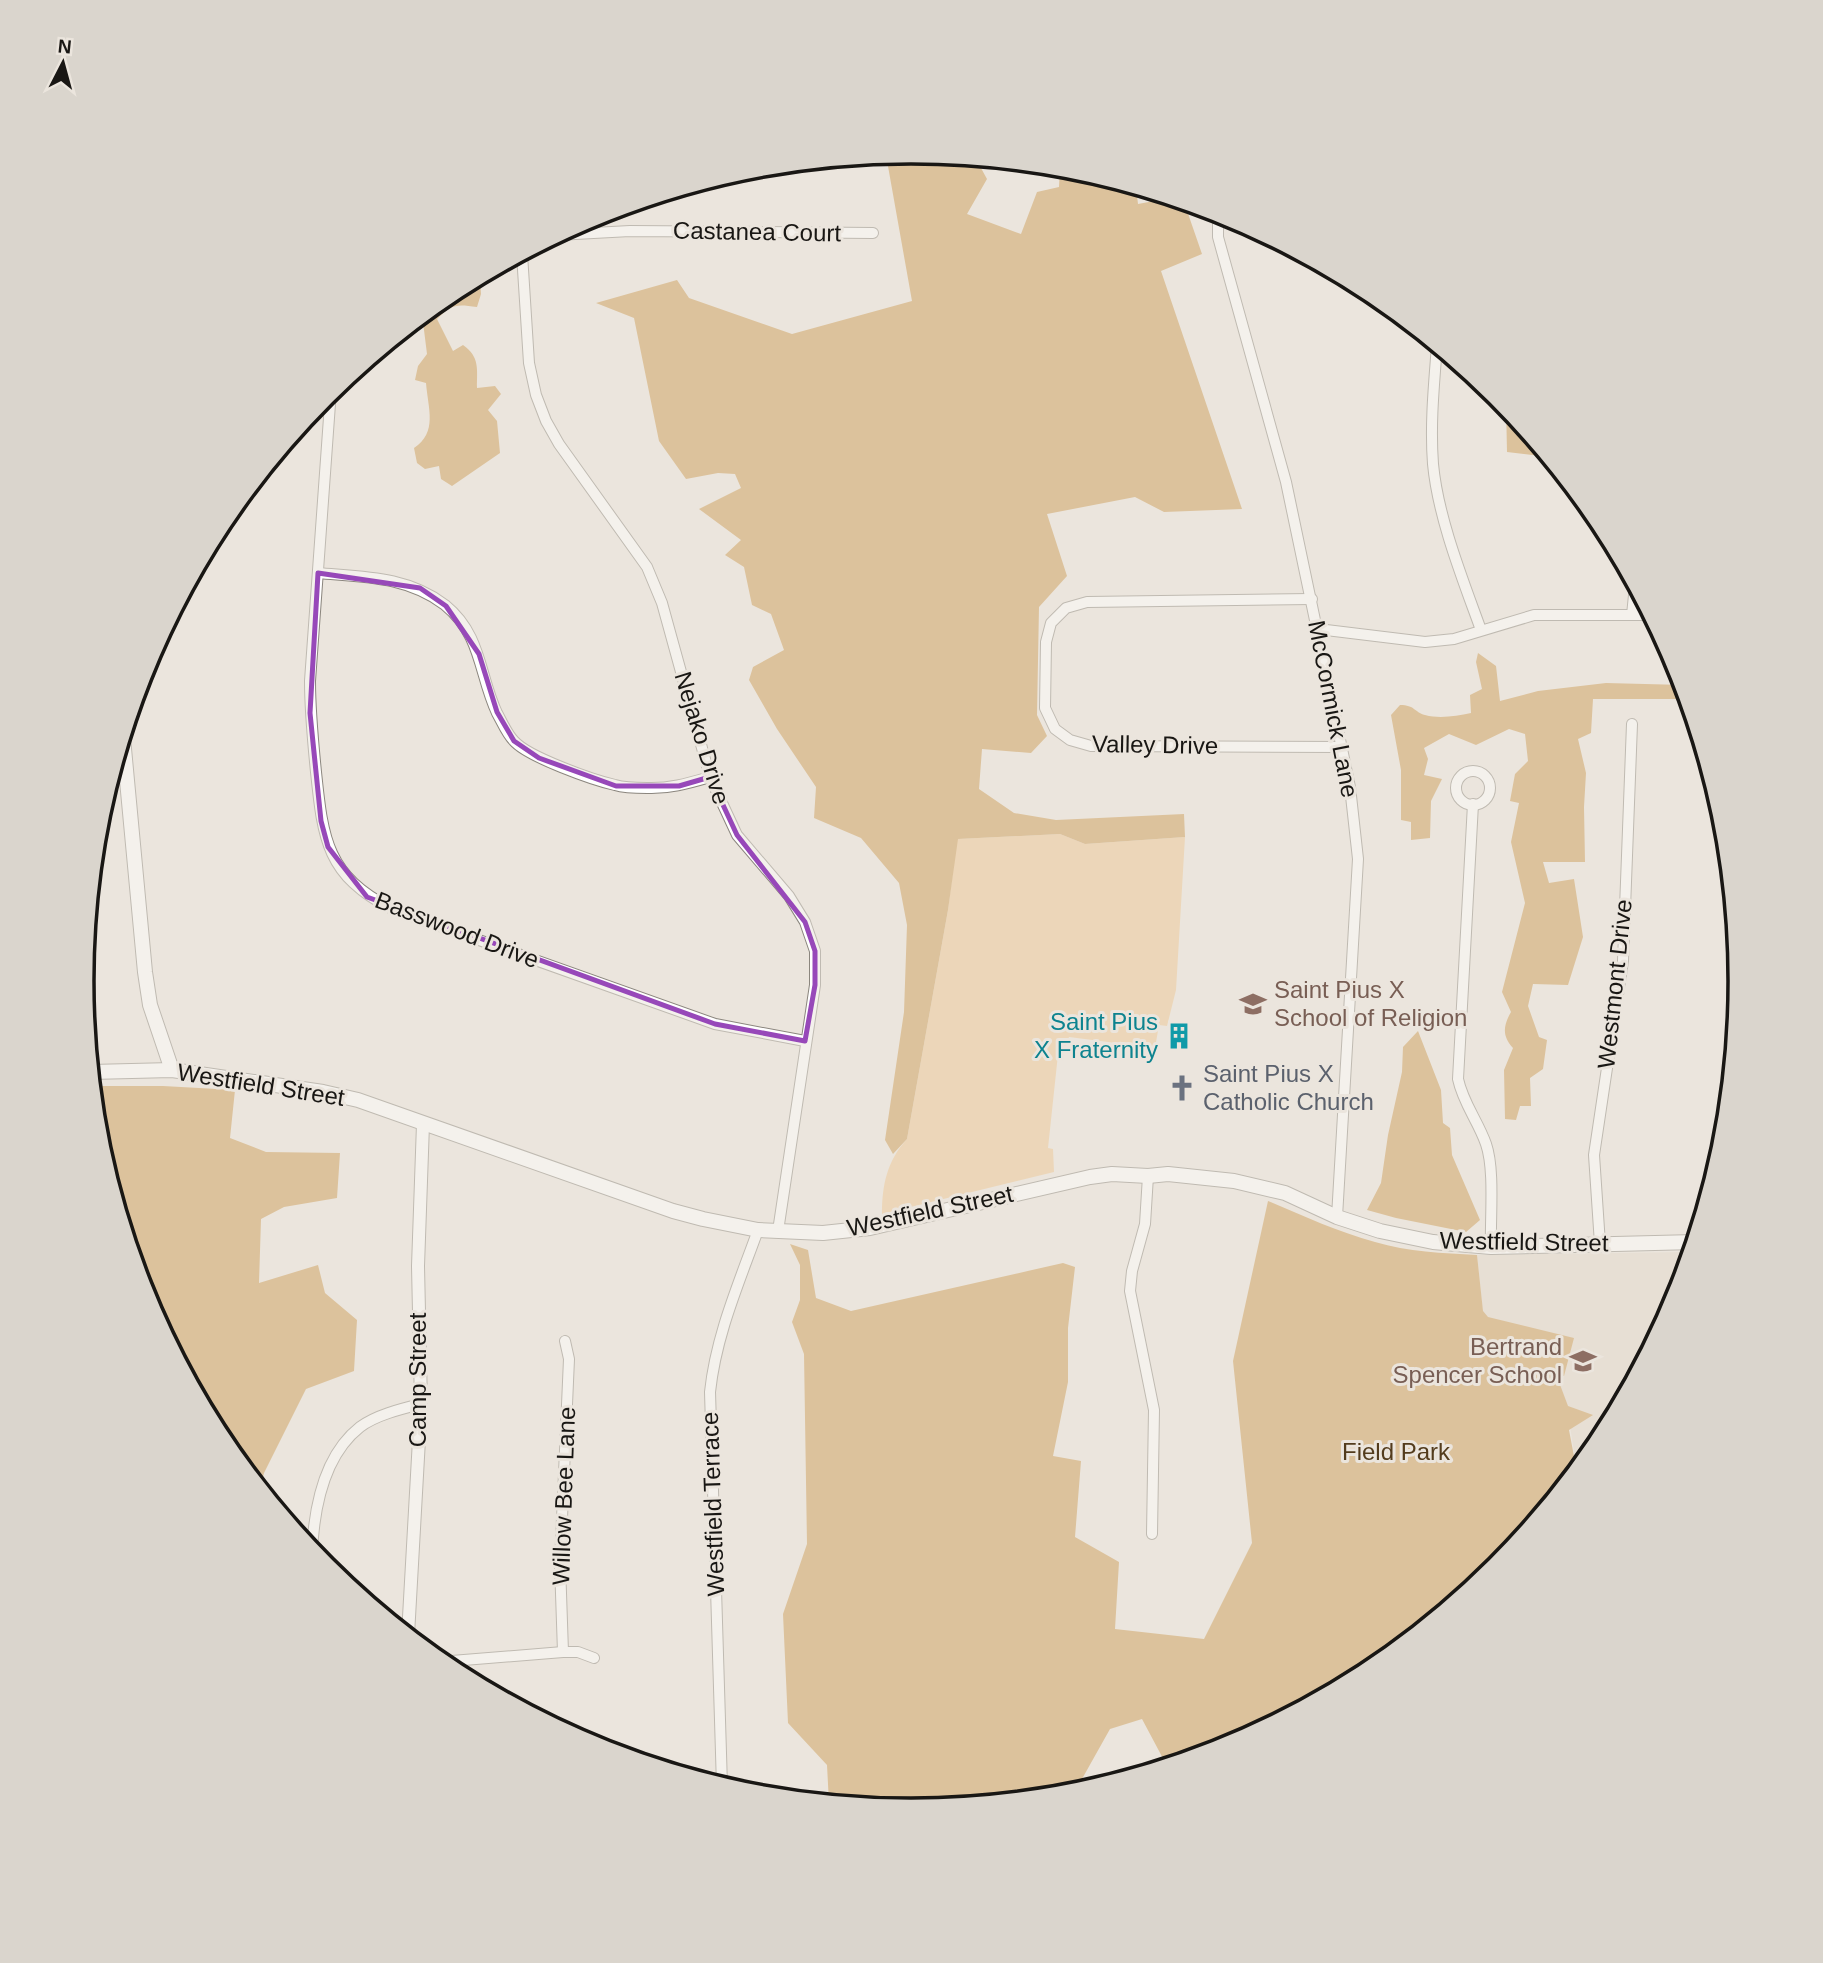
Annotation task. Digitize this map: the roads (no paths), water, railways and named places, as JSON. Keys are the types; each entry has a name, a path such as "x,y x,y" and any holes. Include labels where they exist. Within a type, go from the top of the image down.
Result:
{"main road":[{"path":"125,760 145,972 150,1005 172,1070"},
{"name":"Westfield Street","path":"99,1072 172,1070 323,1092 358,1100 673,1211 758,1230 823,1233 870,1228 1090,1177 1121,1173 1148,1176 1193,1175 1268,1188 1337,1217 1380,1231 1433,1242 1491,1247 1686,1242"}],"street":[{"name":"McCormick Lane","path":"1218,225 1218,237 1286,482 1352,798 1357,859 1337,1217"},
{"name":"Castanea Court","path":"585,233 630,231 873,233"},
{"name":"Nejako Drive","path":"523,264 529,363 536,395 559,444 647,567 662,603 710,777 737,835 789,896 805,922 815,951 815,985 778,1231"},
{"path":"1436,356 1431,429 1433,468 1450,539 1481,631"},
{"name":"Basswood Drive","path":"330,409 310,713 321,821 328,847 345,875 367,897 392,909 715,1024 805,1041"},
{"path":"318,573 385,579 420,588 446,606 464,624 480,654 496,712 514,741 539,758 616,786 648,789 679,786 710,777"},
{"name":"Valley Drive","path":"1312,599 1087,602 1066,608 1051,623 1046,642 1045,708 1055,729 1070,740 1091,746 1342,747"},
{"path":"1632,615 1633,600"},
{"path":"1318,629 1425,642 1454,639 1534,615 1641,615"},
{"name":"Westmont Drive","path":"1600,1244 1594,1155 1623,961 1632,724"},
{"path":"1473,804 1458,1079 1461,1093 1488,1151 1491,1247"},
{"name":"Camp Street","path":"409,1626 421,1404 418,1266 423,1124"},
{"path":"1148,1176 1144,1224 1130,1290 1154,1410 1152,1534"},
{"name":"Westfield Terrace","path":"722,1776 710,1392 713,1360 720,1335 758,1230"},
{"name":"Willow Bee Lane","path":"563,1653 560,1564 569,1359 565,1340"},
{"path":"313,1536 318,1497 345,1440 362,1425 402,1408 421,1404"},
{"path":"458,1661 563,1653 578,1653 594,1658"}],"place":[{"name":"Saint Pius X School of Religion","path":"1253,1004"},
{"name":"Saint Pius X Fraternity","path":"1179,1036"},
{"name":"Saint Pius X Catholic Church","path":"1182,1088"},
{"name":"Bertrand Spencer School","path":"1583,1361"}],"park label":[{"name":"Field Park","path":"1396,1452"}]}
